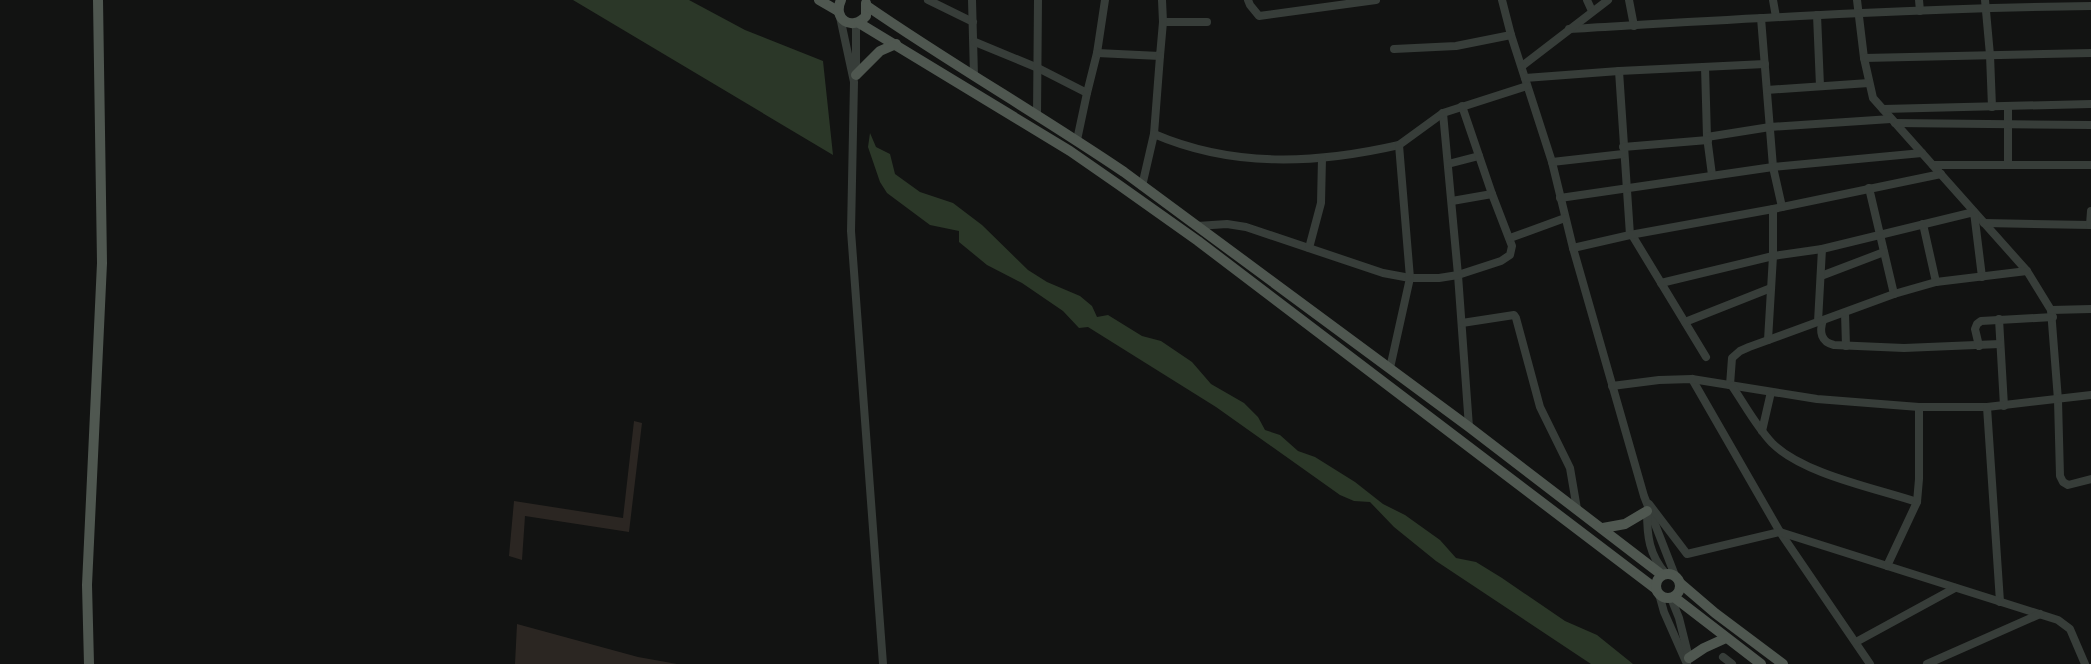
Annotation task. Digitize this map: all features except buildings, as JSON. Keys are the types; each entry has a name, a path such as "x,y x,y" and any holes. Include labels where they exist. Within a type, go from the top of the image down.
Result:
{"main road":[{"path":"88,664 87,585 102,243 98,0"},
{"path":"819,0 848,23 857,23 896,44 1070,152 1198,241 1658,591 1662,597 1673,598 1761,664"},
{"path":"839,14 841,0"},
{"path":"857,23 866,16 865,2"},
{"path":"865,2 974,76 1077,140 1142,186 1671,577 1783,664"},
{"path":"855,78 880,51 896,44"},
{"path":"1603,528 1625,524 1647,509"},
{"path":"1658,591 1658,580 1671,577"},
{"path":"1671,577 1678,593 1673,598"},
{"path":"1688,662 1704,648 1726,638"}],"street":[{"path":"928,0 973,22"},
{"path":"972,0 975,42 974,76"},
{"path":"1036,115 1038,0"},
{"path":"1077,140 1097,53 1105,0"},
{"path":"1142,186 1154,134 1163,22 1162,0"},
{"path":"1248,0 1259,16 1376,0"},
{"path":"1502,0 1552,162 1573,248 1647,509 1671,577"},
{"path":"1587,0 1592,11"},
{"path":"1521,66 1608,0"},
{"path":"1629,0 1634,26"},
{"path":"1773,0 1776,17"},
{"path":"1857,0 1864,58 1873,98 2027,271 2052,313 2061,480 2071,485 2091,479"},
{"path":"1919,0 1920,12"},
{"path":"1569,29 1817,15 1920,12 1986,4 2091,6"},
{"path":"1986,4 1992,107"},
{"path":"839,14 855,78"},
{"path":"1817,15 1820,86"},
{"path":"1761,18 1777,208 1768,340"},
{"path":"1163,22 1207,22"},
{"path":"857,23 851,231 883,664"},
{"path":"1394,49 1456,46 1511,35"},
{"path":"975,42 1038,68 1087,93"},
{"path":"1097,53 1160,56"},
{"path":"1864,58 2091,53"},
{"path":"1154,134 1196,149 1276,161 1360,154 1399,145 1443,113 1526,82 1619,71 1765,64"},
{"path":"1705,67 1707,139 1712,175"},
{"path":"1619,71 1625,190 1631,235 1706,357"},
{"path":"1767,90 1869,83"},
{"path":"1883,109 2091,104"},
{"path":"1197,226 1227,224 1246,227 1383,273 1410,278 1439,278 1458,275 1506,259 1513,249 1510,238 1492,194 1462,106"},
{"path":"2008,106 2008,165"},
{"path":"1443,113 1469,427"},
{"path":"1552,162 1707,139 1770,127 1893,121 2091,125"},
{"path":"1390,368 1410,278 1399,145"},
{"path":"1560,198 1773,167 1922,153"},
{"path":"1448,164 1479,156"},
{"path":"1309,248 1321,203 1322,158"},
{"path":"1933,165 2091,165"},
{"path":"1573,248 1941,174"},
{"path":"1869,188 1894,294"},
{"path":"1452,201 1492,194"},
{"path":"1984,223 2090,225 2091,211"},
{"path":"1661,284 1773,256 1822,249 1880,236 1974,212"},
{"path":"1974,212 1982,277"},
{"path":"1510,238 1565,218"},
{"path":"1923,224 1936,282"},
{"path":"1822,249 1820,321 1825,342 1846,346 1904,348 2000,344"},
{"path":"1821,276 1884,252"},
{"path":"1917,502 1821,472 1784,453 1762,431 1731,386 1731,358 1740,351 1768,340 1894,294 1936,282 2027,271"},
{"path":"1685,322 1771,288"},
{"path":"1979,346 1975,330 1981,321 2091,309"},
{"path":"1845,313 1846,346"},
{"path":"1462,323 1503,316 1514,315 1516,318 1540,407 1570,468 1577,509"},
{"path":"1999,319 2004,406"},
{"path":"1612,386 1659,380 1692,380 1817,399 1919,407 2004,406 2091,395"},
{"path":"1692,380 1780,532 1870,664"},
{"path":"1762,431 1771,392"},
{"path":"1887,566 1917,502 1919,407"},
{"path":"1987,407 2000,602"},
{"path":"1644,496 1687,554 1780,532 2058,620 2067,625 2083,664"},
{"path":"1647,509 1650,547 1656,562 1671,577"},
{"path":"1857,642 1955,588"},
{"path":"1658,591 1664,612 1688,662"},
{"path":"1673,598 1688,662"},
{"path":"1927,664 2040,615"},
{"path":"1723,657 1732,664"}],"shaded area":[{"path":"573,0 689,0 745,30 823,61 833,155"},
{"path":"870,133 876,147 890,154 895,174 920,192 953,203 982,225 1028,270 1047,282 1080,296 1092,306 1097,317 1108,315 1142,336 1161,341 1192,362 1211,384 1244,403 1258,417 1265,430 1280,435 1298,451 1315,457 1355,482 1383,504 1405,515 1440,540 1456,558 1476,562 1565,621 1597,635 1633,664 1591,664 1436,561 1394,527 1370,502 1354,501 1340,495 1216,407 1088,327 1079,328 1063,311 1022,283 987,265 959,242 959,231 930,225 887,193 880,182 868,147"},
{"path":"634,421 642,423 629,532 525,516 522,560 509,556 514,501 623,518"},
{"path":"517,624 638,657 677,664 515,664"}]}
